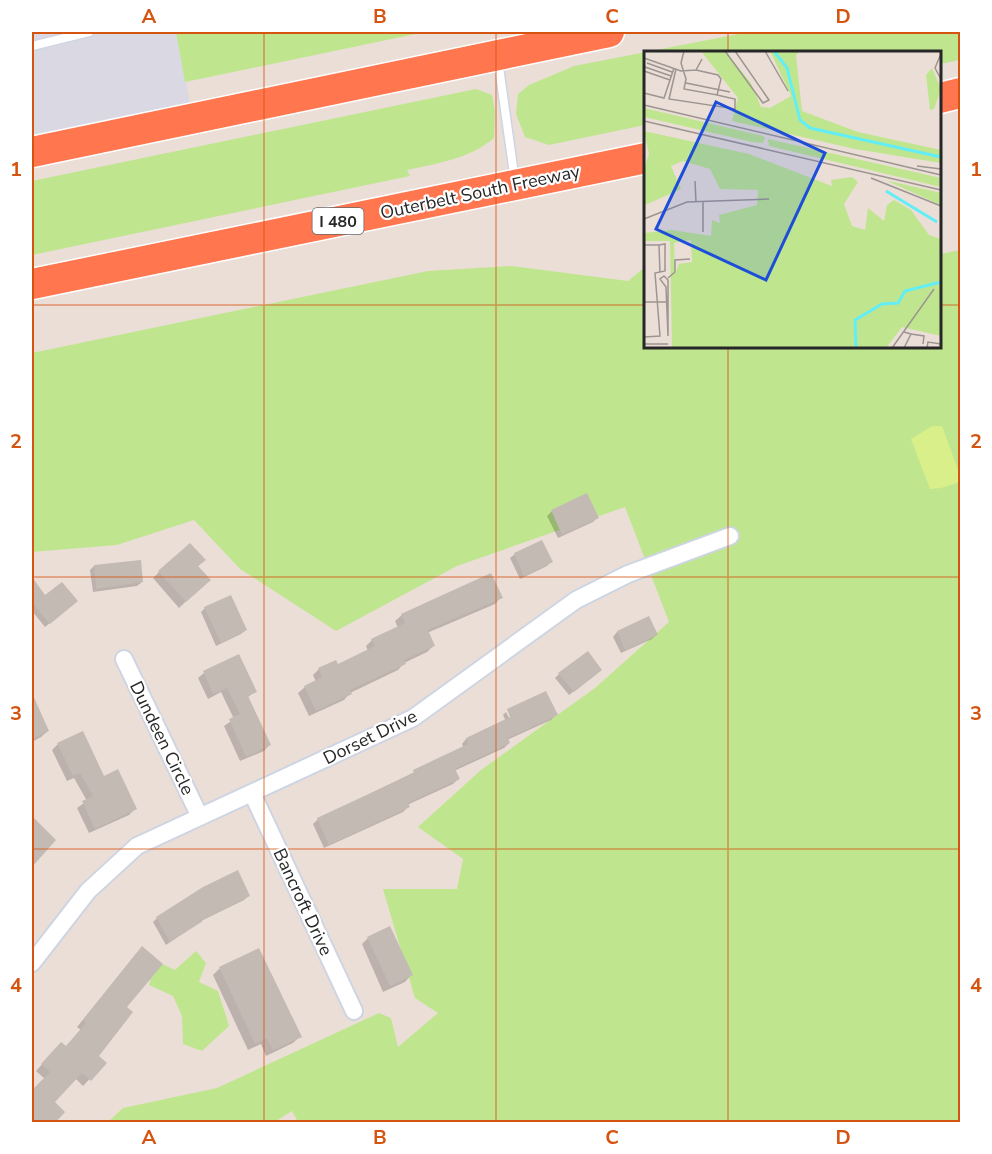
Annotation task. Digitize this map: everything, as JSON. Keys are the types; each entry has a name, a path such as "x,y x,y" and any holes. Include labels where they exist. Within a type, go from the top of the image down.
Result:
{"highway":[{"path":"32,152 609,32"},
{"path":"941,98 960,93"},
{"name":"Outerbelt South Freeway","path":"32,284 644,158"}],"street":[{"name":"Dorset Drive","path":"32,963 88,891 137,846 413,718 576,600 628,574 730,536"},
{"name":"Dundeen Circle","path":"124,659 200,817"},
{"name":"Bancroft Drive","path":"252,793 354,1011"}],"lane":[{"path":"32,46 89,32"},
{"path":"497,55 515,185"}],"shaded area":[{"path":"32,32 176,32 193,118 32,152"}],"green space":[{"path":"176,32 425,32 185,82"},
{"path":"749,32 960,32 960,60 941,64 941,51 651,51"},
{"path":"644,52 644,125 549,145 525,137 516,114 518,94 529,85 574,66"},
{"path":"476,89 492,95 495,111 494,138 464,156 407,170 410,176 32,255 32,181"},
{"path":"960,250 960,1122 298,1122 292,1111 275,1122 108,1122 123,1108 217,1088 379,1013 391,1018 398,1047 438,1013 415,998 383,889 457,889 463,859 418,827 481,770 595,688 669,622 625,507 457,566 336,631 240,569 194,520 117,545 32,552 32,353 428,271 512,266 628,281 644,268 644,348 941,348 941,254"},
{"path":"932,426 942,426 960,475 960,482 930,489 911,439"},
{"path":"196,951 206,963 199,982 218,991 229,1026 202,1051 183,1044 182,1016 173,996 149,985 156,961 175,970"}],"building":[{"path":"587,493 599,518 562,535 551,510"},
{"path":"542,540 553,562 524,576 514,553"},
{"path":"190,543 206,560 198,566 211,580 186,602 158,571"},
{"path":"141,560 143,582 96,589 94,565"},
{"path":"491,573 503,598 428,630 435,646 404,660 406,664 350,690 352,694 316,711 304,686 322,677 318,668 336,660 338,664 375,646 371,639 405,623 401,614"},
{"path":"32,577 45,595 62,582 78,601 50,624 32,603"},
{"path":"231,595 247,630 221,643 204,607"},
{"path":"649,616 658,635 625,650 617,631"},
{"path":"588,651 602,670 574,692 558,673"},
{"path":"239,654 257,692 248,696 271,745 246,757 229,719 240,714 227,688 213,694 203,671"},
{"path":"546,691 558,715 508,738 510,743 455,769 460,779 408,803 410,807 329,845 317,818 414,773 413,770 468,744 466,738 510,717 507,709"},
{"path":"32,693 49,731 32,739"},
{"path":"83,731 104,776 118,769 137,809 95,829 82,801 93,796 80,773 73,776 57,743"},
{"path":"32,816 56,840 32,867"},
{"path":"238,870 250,896 202,920 170,942 156,917 203,887"},
{"path":"390,926 413,975 390,986 367,937"},
{"path":"142,946 163,964 127,1007 133,1012 99,1056 107,1063 91,1081 82,1073 55,1102 65,1112 56,1122 32,1122 32,1090 50,1072 41,1064 61,1042 66,1046 86,1023 83,1020"},
{"path":"259,948 302,1037 273,1050 267,1038 255,1044 219,967"}]}
